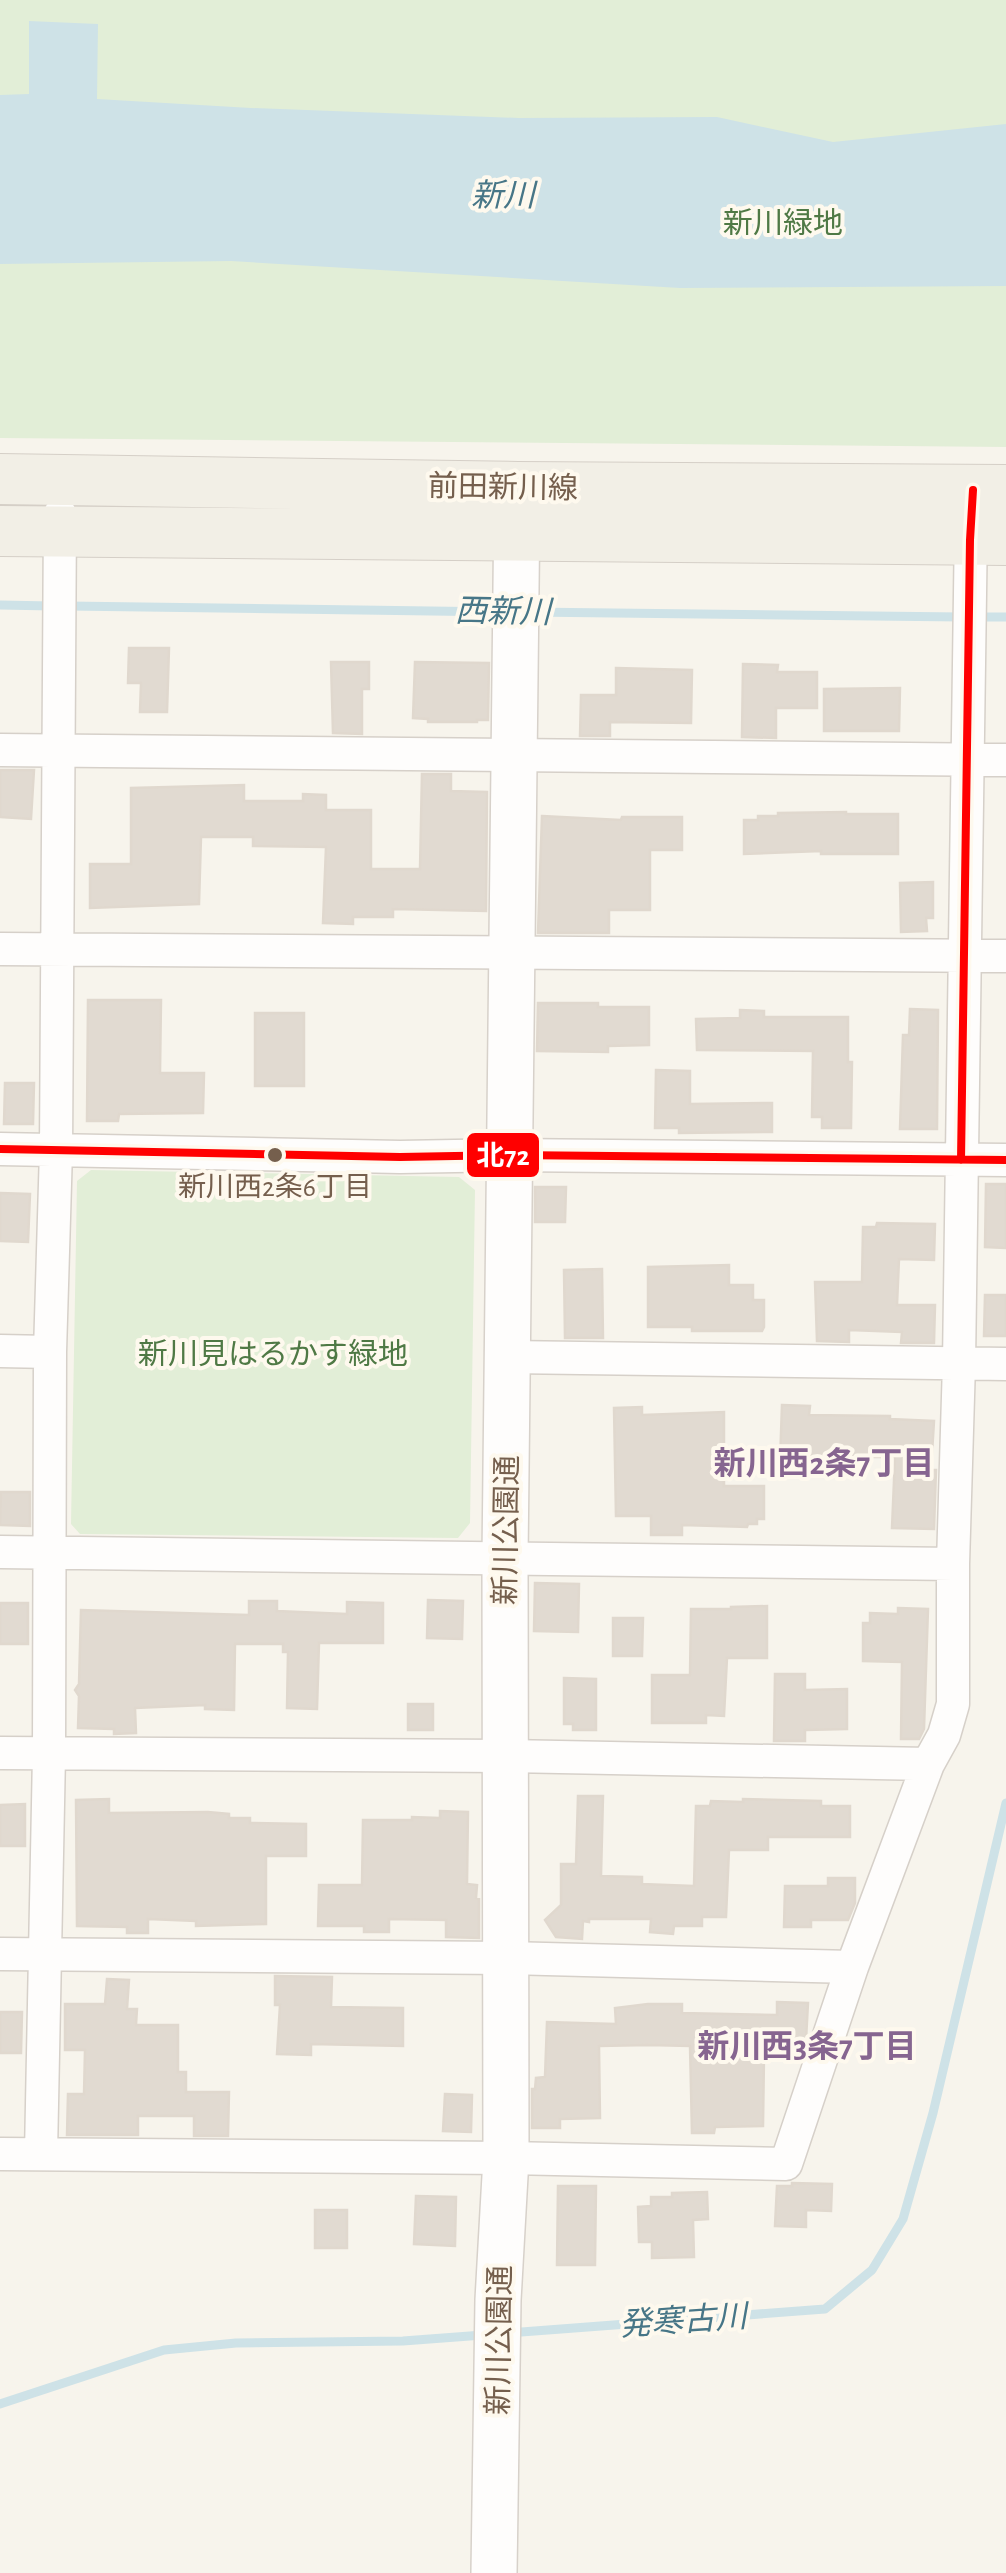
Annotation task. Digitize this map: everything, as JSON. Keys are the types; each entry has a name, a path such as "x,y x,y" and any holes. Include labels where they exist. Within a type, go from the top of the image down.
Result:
{"main road":[{"name":"前田新川線","path":"0,479 990,490"},
{"name":"前田新川線","path":"0,531 988,540"}],"street":[{"path":"41,2154 62,480"},
{"name":"新川公園通","path":"494,2573 498,2300 506,2158 505,1558 518,487"},
{"path":"0,2154 786,2164 852,1968 953,1704 970,592 988,540 990,490"},
{"path":"0,750 1006,760"},
{"path":"0,948 1006,956"},
{"path":"0,1149 1006,1160"},
{"path":"0,1351 50,1352"},
{"path":"508,1357 1006,1364"},
{"path":"0,1552 953,1564"},
{"path":"0,1753 928,1764"},
{"path":"0,1954 506,1958 852,1968"}],"green space":[{"name":"新川緑地","path":"0,0 1006,0 1006,447 0,438"},
{"name":"新川見はるかす緑地","path":"91,1170 459,1177 475,1190 470,1523 458,1538 80,1534 71,1524 77,1181"}],"water":[{"name":"新川","path":"29,21 98,24 97,99 519,118 717,117 833,142 1006,124 1006,286 680,288 231,261 0,264 0,95 29,94"}],"building":[{"path":"129,648 169,648 167,712 140,712 141,683 128,683"},
{"path":"331,662 369,662 369,689 362,689 362,734 333,733"},
{"path":"415,662 489,663 488,720 428,722 413,718"},
{"path":"743,664 778,665 777,672 817,672 817,708 776,708 776,738 742,737"},
{"path":"616,668 692,670 691,723 610,722 610,736 580,736 581,695 616,695"},
{"path":"900,688 899,731 824,731 824,689"},
{"path":"0,770 34,770 31,819 0,817"},
{"path":"422,774 451,774 451,791 487,792 486,911 393,909 393,917 353,917 353,924 323,923 326,847 253,846 253,837 201,837 199,904 90,908 90,864 131,864 131,788 244,785 244,801 303,801 303,794 326,795 326,810 371,810 371,869 420,869"},
{"path":"778,813 898,814 898,854 744,854 744,820"},
{"path":"542,816 621,820 682,817 682,850 650,850 650,910 609,910 609,933 538,933"},
{"path":"933,882 933,918 926,918 927,931 901,932 900,883"},
{"path":"88,1000 161,1000 160,1073 204,1073 203,1113 119,1114 118,1121 87,1121"},
{"path":"538,1003 649,1007 649,1045 608,1046 608,1052 537,1051"},
{"path":"910,1009 938,1010 937,1129 900,1129 903,1035 909,1035"},
{"path":"740,1010 764,1011 764,1017 848,1017 851,1128 822,1128 822,1117 812,1117 813,1051 697,1050 696,1019 740,1018"},
{"path":"255,1013 304,1013 304,1086 255,1086"},
{"path":"656,1070 690,1071 690,1104 772,1103 772,1132 679,1133 679,1128 655,1128"},
{"path":"5,1083 34,1083 33,1124 4,1124"},
{"path":"986,1184 1006,1184 1006,1248 985,1247"},
{"path":"535,1187 566,1187 565,1222 535,1222"},
{"path":"0,1193 30,1194 28,1242 0,1241"},
{"path":"877,1223 935,1224 934,1260 899,1259 897,1305 935,1305 934,1343 901,1343 902,1332 849,1330 849,1342 817,1341 815,1282 862,1282 863,1227 876,1227"},
{"path":"729,1265 729,1285 753,1285 753,1300 764,1300 762,1331 648,1327 648,1267"},
{"path":"602,1269 603,1338 565,1338 564,1270"},
{"path":"985,1295 1006,1295 1006,1336 984,1336"},
{"path":"782,1405 810,1406 809,1415 934,1421 934,1529 892,1528 895,1457 780,1462"},
{"path":"642,1407 642,1415 724,1412 724,1486 764,1486 764,1519 747,1527 682,1525 682,1535 651,1535 651,1516 616,1516 614,1408"},
{"path":"1,1492 30,1492 30,1526 0,1525"},
{"path":"535,1583 579,1584 578,1632 534,1631"},
{"path":"428,1600 463,1601 462,1639 427,1638"},
{"path":"249,1601 277,1601 277,1611 347,1614 347,1602 383,1603 383,1643 319,1643 317,1709 287,1708 288,1652 283,1652 283,1644 235,1644 234,1710 205,1709 205,1705 135,1708 136,1733 78,1728 79,1696 75,1690 79,1684 81,1610 249,1615"},
{"path":"0,1603 28,1603 28,1644 0,1644"},
{"path":"767,1606 767,1658 727,1658 724,1716 706,1715 706,1723 652,1723 652,1675 690,1675 691,1609"},
{"path":"898,1608 928,1609 924,1729 919,1739 901,1739 902,1662 863,1661 863,1623 870,1623 870,1613 898,1614"},
{"path":"613,1618 643,1618 642,1656 613,1656"},
{"path":"775,1674 805,1674 805,1690 847,1689 847,1729 805,1730 805,1741 774,1741"},
{"path":"564,1678 596,1679 596,1730 573,1730 573,1724 564,1724"},
{"path":"408,1704 433,1704 433,1730 408,1730"},
{"path":"578,1796 603,1796 601,1876 642,1877 642,1884 694,1886 696,1806 710,1806 711,1801 821,1801 821,1806 850,1806 850,1837 768,1837 768,1850 729,1850 726,1917 702,1917 702,1926 674,1926 673,1934 650,1932 651,1919 589,1919 583,1921 582,1939 556,1937 545,1920 561,1905 561,1864 576,1864"},
{"path":"109,1799 109,1813 208,1812 250,1818 250,1823 306,1824 306,1856 266,1856 266,1924 196,1926 196,1921 148,1919 148,1933 127,1933 127,1927 77,1926 76,1800"},
{"path":"25,1804 25,1846 0,1846 0,1805"},
{"path":"440,1811 468,1812 467,1884 477,1885 479,1938 446,1937 446,1920 389,1919 389,1932 364,1932 364,1926 318,1926 319,1885 362,1885 363,1820 440,1818"},
{"path":"828,1878 855,1878 855,1903 848,1920 811,1920 811,1927 784,1927 785,1886 828,1886"},
{"path":"275,1976 332,1977 331,2007 403,2008 403,2046 311,2044 311,2055 277,2054 280,2005 275,2005"},
{"path":"107,1979 129,1980 127,2009 137,2009 136,2025 178,2025 178,2072 186,2072 186,2092 229,2092 228,2136 194,2136 194,2116 138,2116 138,2135 67,2135 68,2094 84,2094 85,2050 65,2050 65,2004 105,2004"},
{"path":"777,2002 808,2003 806,2040 801,2058 764,2056 763,2126 715,2127 714,2133 692,2133 690,2046 649,2045 599,2046 600,2118 560,2119 560,2128 532,2128 532,2089 536,2078 545,2077 547,2022 616,2024 615,2008 648,2004 682,2004 682,2013 777,2015"},
{"path":"0,2012 22,2012 21,2053 0,2053"},
{"path":"445,2094 472,2095 471,2132 443,2131"},
{"path":"832,2184 831,2211 806,2210 806,2227 775,2226 777,2186"},
{"path":"558,2186 596,2186 595,2265 557,2265"},
{"path":"707,2192 708,2219 693,2220 694,2257 652,2258 652,2242 639,2242 638,2207 651,2206 651,2197"},
{"path":"416,2196 456,2197 455,2246 414,2244"},
{"path":"315,2210 347,2210 347,2248 315,2248"}],"waterway":[{"name":"西新川","path":"0,605 52,606"},
{"name":"西新川","path":"68,606 502,612"},
{"name":"西新川","path":"528,612 962,617"},
{"name":"西新川","path":"978,617 1006,617"},
{"name":"発寒古川","path":"508,2333 825,2309 872,2270 903,2219 933,2113 1006,1803"},
{"name":"発寒古川","path":"0,2404 164,2350 236,2343 403,2341 483,2335"}],"transit line":[{"name":"北72","path":"961,1160 973,490"},
{"name":"北72","path":"0,1149 400,1157 1006,1160"}],"place":[{"name":"新川西2条6丁目","path":"275,1155"}],"district":[{"name":"新川西2条7丁目","path":"824,1463"},
{"name":"新川西3条7丁目","path":"807,2046"}]}
